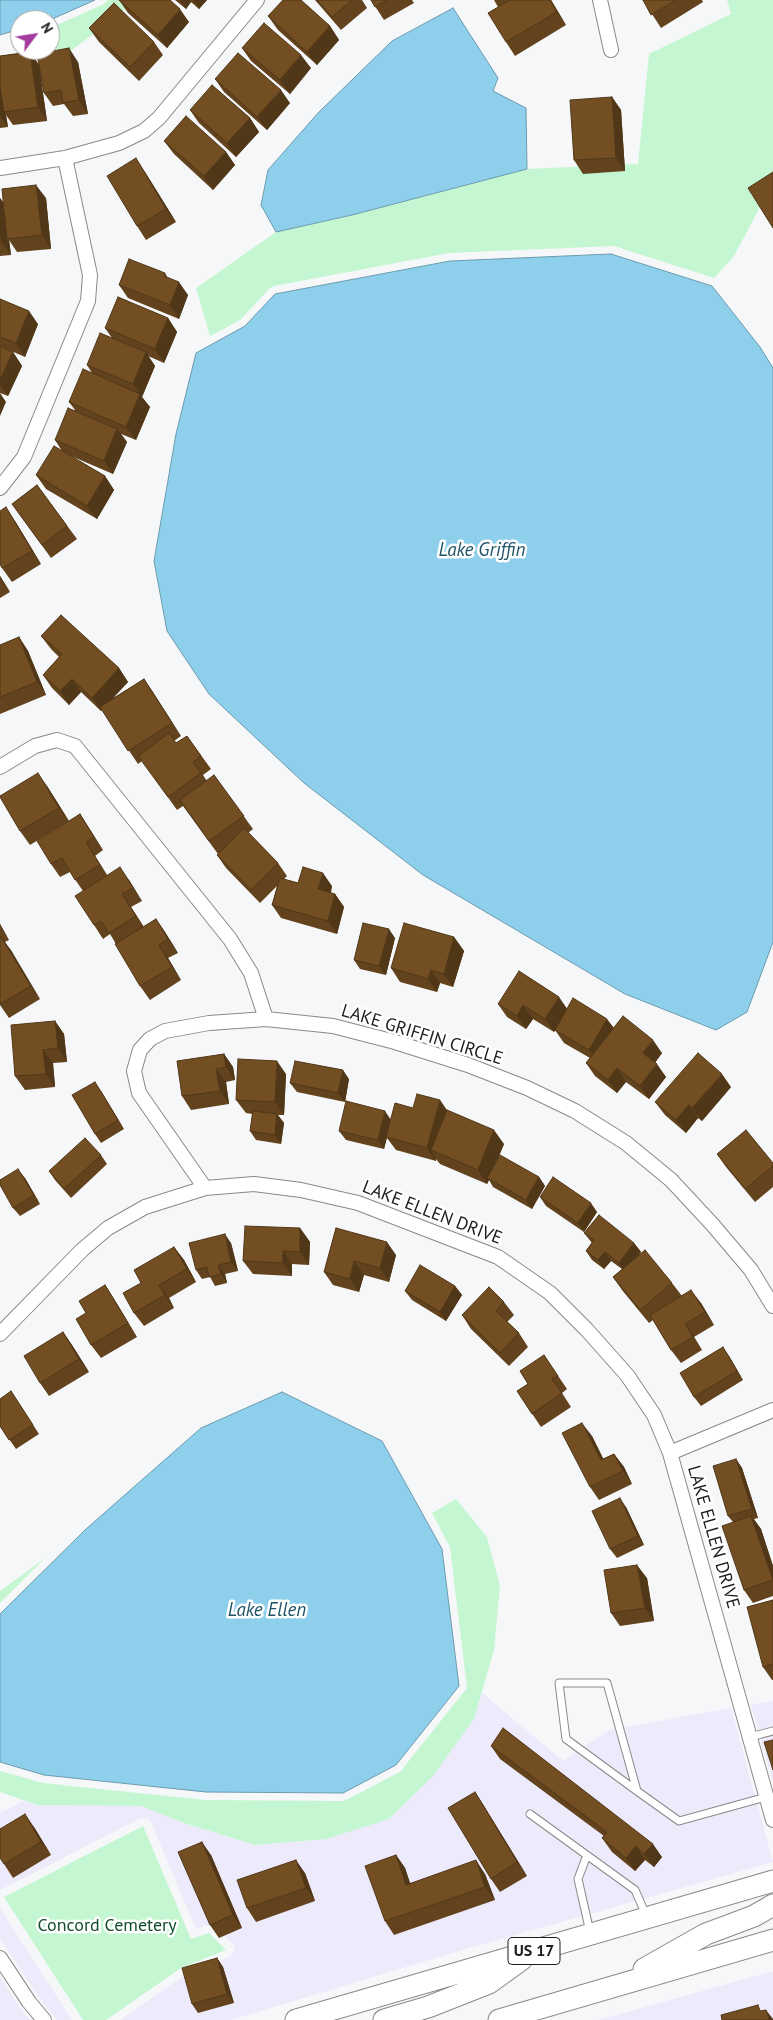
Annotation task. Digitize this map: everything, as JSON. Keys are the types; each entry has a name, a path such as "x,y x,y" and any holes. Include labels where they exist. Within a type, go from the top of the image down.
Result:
{"main road":[{"name":"US 17","path":"296,2020 773,1881"},
{"path":"611,1987 706,1934 754,1916 773,1905"},
{"path":"499,2020 535,2015 611,1987 773,1940"},
{"path":"384,2020 428,2007 489,1983 536,1950"}],"street":[{"path":"0,168 65,158 119,143 144,131 159,118 257,0"},
{"path":"600,0 611,50"},
{"path":"0,488 24,457 88,301 90,275 65,158"},
{"path":"0,767 35,746 57,740 75,746 230,939 251,973 266,1019"},
{"name":"LAKE GRIFFIN CIRCLE","path":"205,1188 139,1093 134,1071 140,1050 150,1039 165,1031 209,1023 266,1019 333,1026 395,1042 468,1065 527,1088 575,1111 626,1143 671,1180 712,1224 751,1270 773,1306"},
{"name":"LAKE ELLEN DRIVE","path":"0,1334 82,1250 108,1228 144,1207 205,1188 254,1184 301,1190 358,1203 498,1257 550,1293 587,1330 627,1374 654,1415 670,1453 773,1820"},
{"path":"670,1453 773,1410"},
{"path":"0,1958 29,2002 44,2020"}],"lane":[{"path":"637,1791 606,1683 559,1683 566,1739 637,1791 679,1821 766,1797"},
{"path":"750,1737 773,1732"},
{"path":"530,1814 635,1890 647,1918"},
{"path":"587,1855 578,1879 590,1934"}],"shaded area":[{"path":"482,1693 563,1761 609,1730 731,1708 773,1862 459,1951 231,2020 120,2020 185,1975 229,1957 235,1951 233,1944 214,1926 209,1925 196,1929 150,1820 145,1818 139,1819 0,1890 0,1813 24,1801 37,1805 141,1806 187,1824 255,1845 326,1839 474,1719"},
{"path":"773,1701 773,1782 751,1705"},
{"path":"0,1908 72,2020 57,2020 38,1996 0,1939"},
{"path":"773,1971 773,2020 599,2020"},
{"path":"0,1977 21,2009 30,2020 0,2020"}],"green space":[{"path":"108,0 134,0 118,16 69,52 60,50 60,24 104,4"},
{"path":"727,0 773,0 773,191 761,205 734,256 714,278 614,246 449,253 274,286 240,320 210,336 196,288 276,232 352,215 527,169 638,164 649,54 731,14"},
{"path":"456,1499 487,1537 500,1586 494,1650 474,1719 432,1777 389,1819 326,1839 255,1845 187,1824 141,1806 37,1805 0,1792 0,1771 43,1783 205,1800 344,1801 400,1772 467,1688 450,1547 432,1513"},
{"path":"44,1559 0,1603 0,1591"},
{"name":"Concord Cemetery","path":"143,1826 191,1939 209,1933 226,1950 181,1968 106,2020 83,2020 4,1897"}],"water":[{"path":"0,0 95,0 60,16 60,10 10,10 10,32 0,35"},
{"path":"453,8 498,78 493,91 526,108 527,169 352,215 276,232 261,205 268,170 318,113 392,41"},
{"name":"Lake Griffin","path":"611,254 712,286 760,347 773,368 773,942 747,1012 716,1030 625,994 423,875 304,783 209,694 167,631 154,561 176,434 196,353 245,326 275,294 450,261"},
{"name":"Lake Ellen","path":"282,1392 382,1441 442,1549 459,1686 396,1765 343,1793 206,1792 44,1775 0,1762 0,1614 86,1529 201,1428"}],"building":[{"path":"119,0 170,0 180,9 158,35"},
{"path":"283,0 301,0 330,26 307,52 268,16"},
{"path":"317,0 352,0 332,17"},
{"path":"371,0 387,0 375,7"},
{"path":"510,0 550,0 557,12 506,42 488,13"},
{"path":"643,0 676,0 651,15"},
{"path":"114,3 154,42 130,67 89,28"},
{"path":"264,23 301,55 280,80 242,48"},
{"path":"69,48 79,100 63,103 61,90 44,93 38,60 60,60 60,50"},
{"path":"238,53 281,90 257,117 215,79"},
{"path":"10,55 10,60 31,60 38,107 4,112 0,86 0,56"},
{"path":"212,85 250,118 227,143 190,110"},
{"path":"612,97 616,158 574,160 570,100"},
{"path":"186,116 226,152 204,176 164,141"},
{"path":"136,158 166,209 137,226 107,176"},
{"path":"773,172 773,228 748,188"},
{"path":"36,185 42,235 7,239 2,189"},
{"path":"129,259 165,273 164,276 179,282 170,305 119,285"},
{"path":"118,297 168,318 155,349 105,328"},
{"path":"0,299 29,311 16,343 0,337"},
{"path":"100,333 146,352 133,384 87,365"},
{"path":"0,346 13,352 0,380"},
{"path":"83,369 140,394 126,427 69,402"},
{"path":"68,408 117,429 104,461 55,440"},
{"path":"54,446 105,476 87,506 36,475"},
{"path":"37,485 67,526 42,545 12,504"},
{"path":"6,507 32,551 2,568 0,564 0,511"},
{"path":"61,615 119,668 92,698 72,679 60,691 43,675 62,654 41,636"},
{"path":"19,637 37,682 0,697 0,645"},
{"path":"144,679 172,723 128,751 100,707"},
{"path":"169,733 176,743 187,736 201,756 193,762 201,773 168,797 138,756"},
{"path":"38,773 59,808 20,831 0,796"},
{"path":"214,775 244,816 209,841 180,800"},
{"path":"80,814 94,837 86,842 100,865 75,880 62,858 51,864 37,841"},
{"path":"244,828 278,863 251,890 217,855"},
{"path":"120,867 133,888 122,894 136,916 109,933 101,921 94,925 75,896"},
{"path":"303,867 323,873 318,889 335,894 328,921 272,905 280,878 298,883"},
{"path":"156,919 168,939 159,945 172,967 140,986 115,944"},
{"path":"363,923 389,929 379,966 354,960"},
{"path":"404,923 454,937 444,974 431,970 428,979 391,968"},
{"path":"0,938 31,986 0,1004"},
{"path":"519,971 559,997 545,1019 523,1005 517,1016 498,1004"},
{"path":"573,998 607,1019 589,1050 555,1030"},
{"path":"623,1016 653,1040 643,1053 657,1064 640,1086 617,1068 608,1080 586,1063"},
{"path":"55,1021 58,1048 43,1050 46,1074 15,1076 11,1025"},
{"path":"698,1053 722,1074 692,1108 689,1105 676,1120 655,1102"},
{"path":"224,1054 226,1067 216,1069 220,1091 182,1096 177,1061"},
{"path":"238,1059 277,1061 275,1102 236,1100"},
{"path":"295,1061 343,1070 338,1093 290,1083"},
{"path":"95,1082 118,1120 95,1134 72,1095"},
{"path":"417,1094 440,1100 427,1148 386,1137 395,1103 413,1108"},
{"path":"346,1101 385,1111 378,1140 339,1131"},
{"path":"447,1110 494,1130 478,1170 431,1150"},
{"path":"253,1111 277,1114 275,1135 250,1131"},
{"path":"746,1130 773,1163 773,1166 745,1189 717,1154"},
{"path":"85,1138 101,1155 64,1189 49,1171"},
{"path":"500,1155 539,1177 526,1200 487,1178"},
{"path":"18,1169 34,1195 13,1208 0,1185 0,1180"},
{"path":"553,1177 591,1203 578,1223 540,1197"},
{"path":"599,1215 634,1243 619,1263 605,1252 598,1260 586,1251 594,1240 584,1233"},
{"path":"245,1226 300,1228 300,1252 283,1251 283,1263 243,1261"},
{"path":"336,1228 387,1242 380,1268 354,1261 350,1279 324,1272"},
{"path":"225,1234 231,1262 218,1265 221,1274 209,1277 207,1267 196,1270 189,1243"},
{"path":"174,1247 187,1269 159,1285 165,1295 134,1313 123,1293 141,1283 134,1270"},
{"path":"645,1250 672,1283 640,1310 613,1277"},
{"path":"420,1265 455,1286 440,1312 405,1291"},
{"path":"105,1285 128,1323 91,1345 76,1319 86,1313 79,1301"},
{"path":"489,1287 504,1302 496,1311 519,1333 500,1353 462,1315"},
{"path":"691,1290 705,1312 685,1324 693,1337 671,1350 650,1315"},
{"path":"63,1332 79,1359 40,1383 24,1356"},
{"path":"723,1347 737,1371 694,1397 680,1373"},
{"path":"544,1355 558,1376 552,1379 562,1393 532,1414 517,1391 528,1384 520,1371"},
{"path":"11,1391 33,1425 9,1440 0,1426 0,1399"},
{"path":"582,1423 601,1460 614,1454 623,1471 590,1487 562,1433"},
{"path":"736,1459 752,1509 728,1516 713,1466"},
{"path":"620,1498 638,1536 610,1549 592,1511"},
{"path":"751,1516 773,1580 744,1590 722,1526"},
{"path":"637,1565 645,1608 611,1613 604,1570"},
{"path":"773,1600 773,1664 763,1667 747,1607"},
{"path":"503,1728 653,1844 644,1854 636,1846 626,1858 602,1838 607,1832 491,1746"},
{"path":"773,1740 773,1770 764,1742"},
{"path":"475,1792 517,1862 491,1879 448,1808"},
{"path":"25,1814 41,1842 4,1864 0,1858 0,1829"},
{"path":"202,1842 233,1915 210,1925 178,1852"},
{"path":"396,1855 406,1885 476,1860 485,1887 385,1921 365,1866"},
{"path":"296,1860 306,1888 247,1908 237,1880"},
{"path":"217,1958 227,1994 192,2004 182,1968"},
{"path":"758,2005 760,2011 766,2010 769,2020 722,2020 721,2015"}]}
